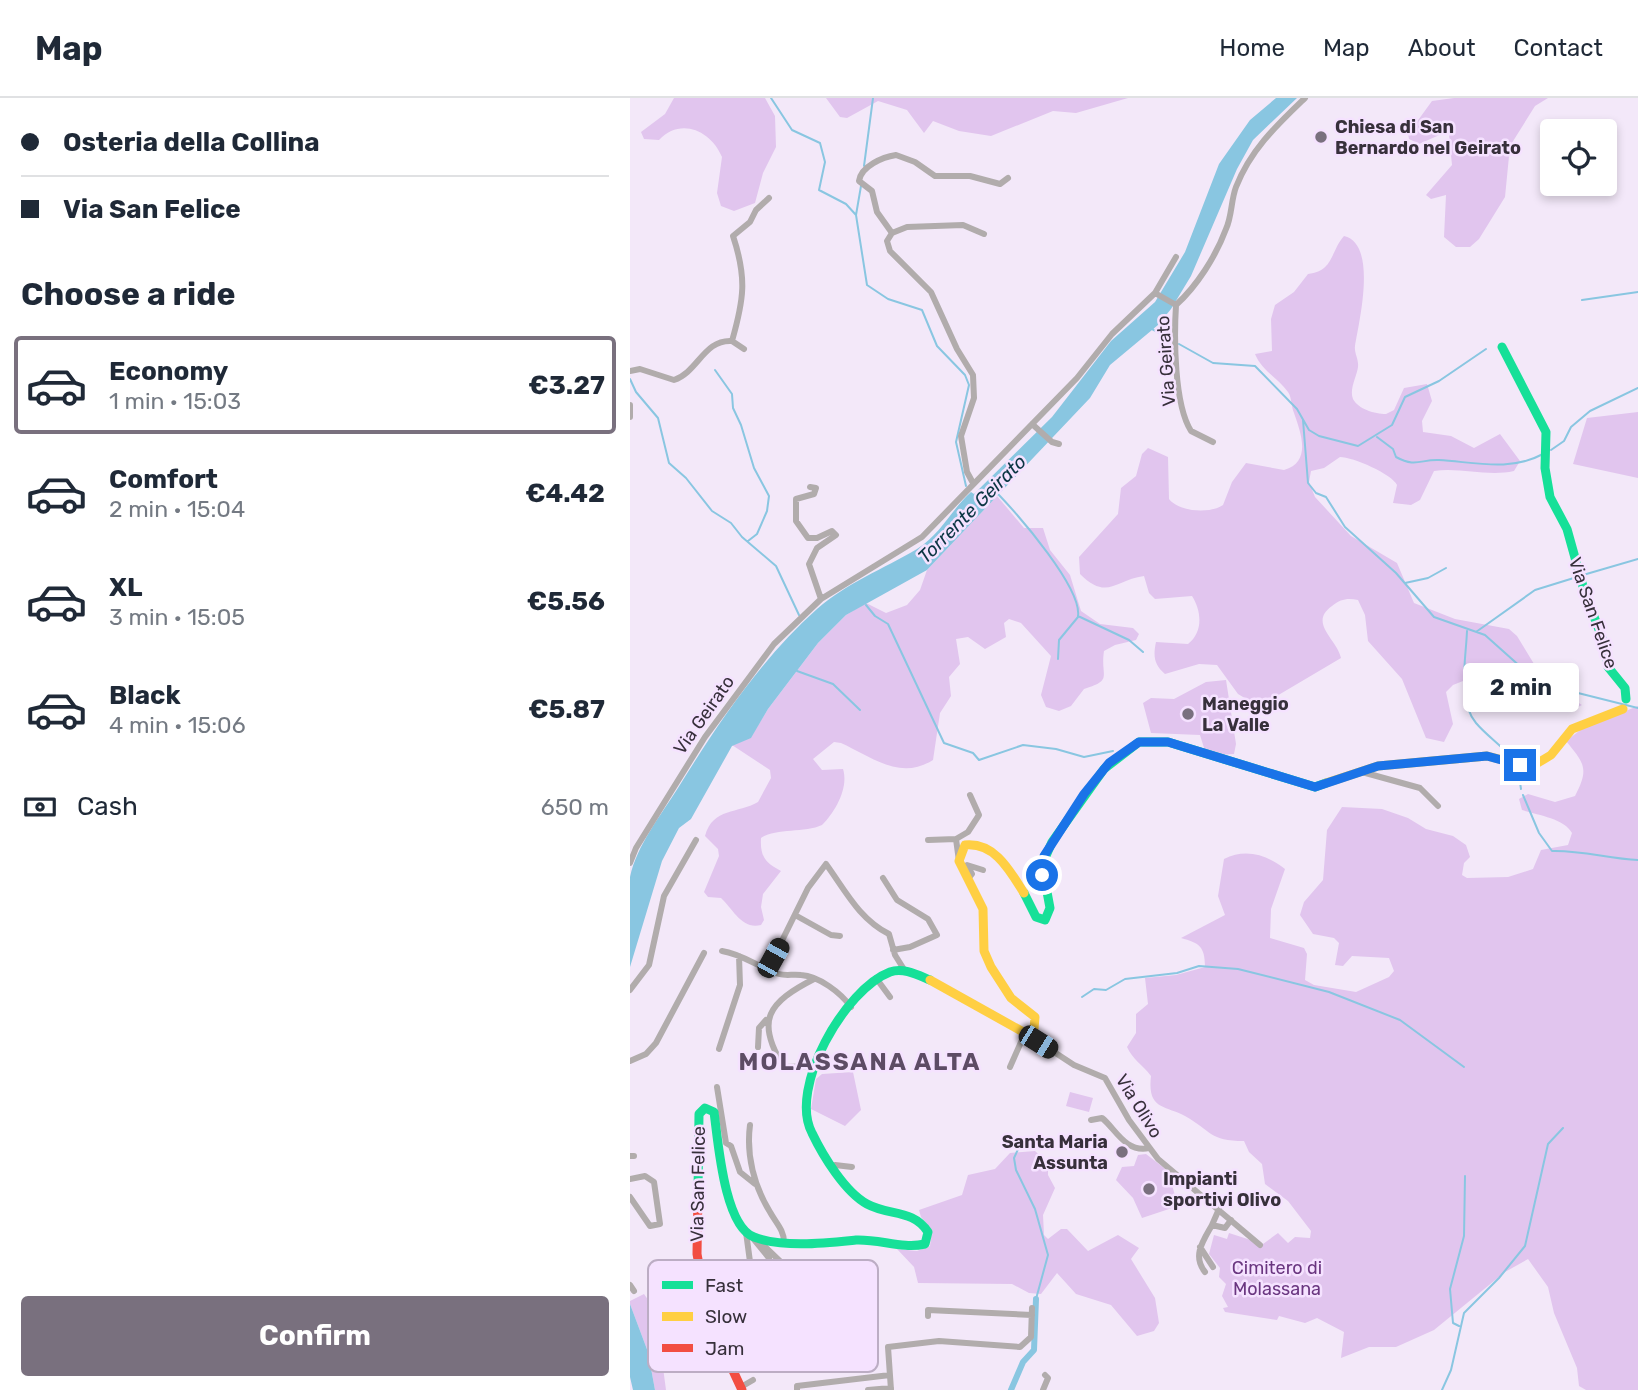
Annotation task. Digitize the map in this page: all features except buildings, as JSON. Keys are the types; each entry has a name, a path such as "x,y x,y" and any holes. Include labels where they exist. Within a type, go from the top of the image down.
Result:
{"street":[{"name":"Via Geirato","path":"1213,442 1194,434 1187,426 1180,392 1175,305 1192,289 1222,239 1236,188 1258,147 1268,133 1305,98"},
{"path":"892,233 877,212 872,191 859,181 861,173 873,163 896,155 943,178 970,176 1000,184 1008,178"},
{"path":"732,341 739,327 743,278 741,257 733,236 750,222 756,210 769,198"},
{"path":"972,484 967,472 961,436 976,391 973,375 957,349 931,292 889,250 887,240 892,233 906,227 963,225 984,234"},
{"name":"Via Geirato","path":"630,862 691,756 774,644 821,599 916,544 962,493 1035,426 1112,334 1157,294 1176,257"},
{"name":"Via Geirato","path":"1157,294 1175,305"},
{"path":"630,371 640,369 674,380 687,373 713,346 732,341 744,349"},
{"name":"Via San Felice","path":"959,861 962,849 968,844 988,847 1030,900 1036,917 1047,920 1050,908 1041,869 1048,849 1104,769 1139,742 1168,742 1315,787 1378,766 1487,756 1515,763 1545,761 1572,729 1624,704 1625,688 1608,667 1597,621 1579,576 1567,529 1550,497 1546,479 1546,432 1500,344"},
{"path":"630,405 630,418"},
{"path":"1035,426 1055,443"},
{"path":"810,487 816,488 814,494 796,499 796,522 808,538 817,538 832,531 836,536 817,548 809,564 821,599"},
{"path":"1362,772 1420,788 1438,806"},
{"path":"928,840 956,839 968,832 979,815 970,795"},
{"path":"956,839 959,861 983,909 984,951 1012,998 1037,1020 1034,1029 1026,1033 1010,1067"},
{"path":"630,989 652,959 664,896 696,841"},
{"path":"768,969 795,915 826,863 843,892 870,922 889,934 893,950 905,971"},
{"path":"968,880 972,875 967,865 983,870"},
{"path":"883,878 897,900 928,919 936,933 935,938 893,950"},
{"path":"795,915 831,935 841,936"},
{"path":"722,951 768,969 814,979 845,998 851,1007"},
{"path":"630,1060 646,1054 656,1043 704,953"},
{"path":"719,1049 740,985 738,956"},
{"path":"752,1237 825,1244 876,1239 915,1248 927,1242 928,1232 922,1222 865,1202 835,1165 808,1124 807,1105 823,1045 876,978 894,970 905,971 1003,1017 1026,1033"},
{"path":"876,978 890,997"},
{"path":"758,1047 759,1028 779,1001 814,979"},
{"path":"767,1018 768,1034 784,1067 816,1066"},
{"name":"Via Olivo","path":"1026,1033 1074,1065 1105,1077 1149,1149 1260,1245"},
{"path":"717,1087 726,1143 731,1146 740,1172 754,1182 782,1230 785,1242"},
{"name":"Via San Felice","path":"698,1260 699,1116 705,1108 714,1112 722,1173 738,1218 769,1260"},
{"path":"1090,1120 1102,1118 1110,1123 1115,1136 1141,1149 1149,1149"},
{"path":"750,1125 750,1161 760,1194"},
{"path":"835,1165 852,1167"},
{"path":"630,1179 645,1176 654,1182 660,1224 650,1226 630,1198"},
{"path":"1205,1272 1199,1260 1200,1247 1219,1209"},
{"path":"1212,1225 1225,1228 1231,1220"},
{"name":"Via San Felice","path":"752,1237 778,1260"},
{"name":"Via San Felice","path":"752,1237 752,1260"},
{"path":"1200,1247 1213,1267"},
{"path":"869,1390 891,1389 889,1346 939,1341 1020,1347 1031,1337 1032,1311 928,1310 928,1316"},
{"name":"Via San Felice","path":"734,1372 741,1388"},
{"path":"797,1390 797,1386 890,1375"},
{"path":"1043,1390 1048,1378 1045,1375"},
{"path":"741,1388 752,1380"},
{"path":"845,1381 846,1390"}],"green space":[{"path":"674,98 765,98 775,116 776,147 763,173 755,203 734,211 721,206 717,193 722,157 703,134 685,128 667,133 659,140 644,139 641,132 665,114"},
{"path":"826,98 1128,98 1076,113 1053,111 991,136 959,131 933,121 924,133 907,110 878,101 847,118 840,117"},
{"path":"1454,98 1548,98 1535,106 1510,146 1505,197 1479,239 1470,247 1456,247 1444,237 1446,195 1431,199 1426,195 1452,165 1449,135 1444,133 1419,144 1409,139 1408,134 1432,101"},
{"path":"1344,236 1354,242 1361,253 1363,268 1364,285 1355,346 1358,367 1352,391 1355,403 1367,410 1386,414 1394,410 1404,388 1427,384 1432,401 1422,421 1423,432 1451,436 1474,448 1500,434 1520,461 1514,471 1504,473 1434,471 1420,500 1411,505 1393,503 1397,485 1388,476 1362,463 1340,457 1324,468 1311,471 1309,482 1315,497 1351,536 1397,563 1414,603 1455,619 1509,629 1517,636 1545,682 1582,705 1574,709 1531,699 1504,676 1488,671 1453,685 1446,692 1453,724 1444,742 1426,738 1402,679 1368,641 1365,615 1358,600 1351,599 1335,604 1325,612 1323,619 1323,625 1341,658 1270,700 1253,703 1238,694 1217,665 1199,664 1165,674 1157,664 1156,642 1188,644 1196,634 1199,615 1192,596 1155,599 1149,593 1144,576 1104,588 1089,582 1080,574 1079,557 1118,514 1121,488 1136,476 1142,454 1148,448 1168,457 1169,499 1180,507 1195,510 1210,510 1223,505 1232,482 1246,463 1284,470 1298,461 1301,438 1289,394 1255,354 1272,351 1271,319 1275,305 1294,292 1308,274 1327,265"},
{"path":"1638,412 1638,478 1573,464 1587,418"},
{"path":"997,496 1024,528 1043,528 1050,550 1070,575 1081,611 1100,624 1133,628 1139,634 1136,640 1104,651 1102,680 1084,689 1071,706 1059,711 1046,707 1041,695 1051,656 1021,623 1009,619 1004,623 1006,637 985,649 968,637 956,639 960,664 949,677 951,696 940,713 933,760 921,766 898,768 834,742 813,759 822,770 843,769 844,784 840,799 822,825 774,833 761,838 761,850 765,858 781,871 763,894 761,907 764,920 761,925 754,926 743,922 721,898 708,897 704,892 719,856 718,849 705,836 709,827 720,816 758,802 771,778 770,770 732,745 751,737 768,709 818,643 846,615 866,603 886,613 907,605 920,590 927,570"},
{"name":"Maneggio La Valle","path":"1226,680 1236,744 1234,754 1217,755 1205,751 1200,735 1151,733 1143,703 1151,698 1174,699 1206,682"},
{"name":"Cimitero di Molassana","path":"1638,706 1638,1390 1586,1390 1579,1386 1577,1368 1554,1313 1548,1287 1528,1259 1505,1272 1434,1330 1396,1347 1369,1347 1341,1358 1344,1332 1317,1318 1305,1323 1279,1316 1277,1320 1225,1312 1223,1308 1228,1307 1222,1296 1226,1284 1219,1277 1220,1268 1209,1254 1214,1235 1227,1239 1229,1233 1263,1244 1278,1233 1288,1243 1295,1237 1310,1238 1311,1231 1288,1201 1265,1184 1262,1164 1249,1152 1244,1141 1217,1137 1194,1121 1155,1101 1150,1087 1151,1076 1127,1047 1136,1033 1136,1014 1148,1004 1145,978 1176,975 1205,967 1200,946 1181,938 1225,915 1218,896 1224,859 1240,854 1256,855 1285,869 1271,909 1270,938 1304,948 1307,954 1305,980 1314,985 1356,992 1389,977 1394,971 1389,958 1352,956 1343,966 1335,965 1339,943 1334,938 1313,934 1300,915 1304,902 1323,880 1327,830 1342,807 1382,809 1408,818 1426,829 1453,836 1466,845 1470,857 1464,863 1462,875 1467,878 1508,877 1533,869 1541,850 1568,845 1572,833 1557,820 1522,810 1519,799 1528,794 1555,802 1575,796 1582,779 1583,767 1566,741 1583,728"},
{"path":"853,1072 861,1110 845,1126 811,1109 816,1079 822,1074"},
{"path":"1070,1092 1093,1098 1089,1112 1066,1106"},
{"path":"1035,1151 1048,1163 1048,1175 1055,1188 1043,1215 1044,1235 1048,1239 1061,1229 1067,1229 1088,1251 1118,1235 1139,1248 1131,1259 1155,1298 1159,1323 1154,1331 1137,1336 1111,1305 1076,1294 1057,1273 1041,1294 1029,1293 1012,1284 918,1283 914,1267 897,1249 917,1251 930,1246 932,1230 921,1217 919,1210 962,1195 968,1175 995,1169 1010,1153"},
{"name":"Impianti sportivi Olivo","path":"1146,1154 1168,1171 1178,1206 1142,1218 1133,1198 1116,1180 1122,1167 1134,1166 1138,1155"},
{"path":"644,1294 648,1300 648,1352 630,1304 630,1301"},
{"path":"652,1372 664,1372 666,1390 655,1390"}],"water":[{"name":"Torrente Geirato","path":"1276,98 1297,98 1253,140 1237,169 1191,276 1158,325 1110,365 1090,398 927,570 846,615 818,643 768,709 751,738 732,746 691,819 679,828 662,861 630,967 630,877 633,865 657,820 741,694 777,649 817,609 853,584 925,543 971,492 974,494 1052,417 1111,341 1155,302 1185,252 1219,164 1250,120"},
{"path":"630,1304 648,1352 648,1372 652,1372 655,1390 633,1390 630,1377"}],"waterway":[{"path":"771,98 792,130 820,143 825,162 819,190 846,204 856,215 867,285 888,299 922,310 937,346 965,375 969,385 956,442 966,486"},
{"path":"864,166 873,98"},
{"path":"856,215 861,186"},
{"path":"1582,300 1638,292"},
{"path":"1152,329 1174,341"},
{"path":"1179,344 1213,363 1255,366 1297,409 1309,430 1319,436 1358,446 1392,425 1405,397 1439,381 1486,349"},
{"path":"715,370 732,394 733,408 754,468 769,496 767,511 757,534 748,541"},
{"path":"630,379 636,392 658,418 669,463 686,478 712,511 731,523 742,537 776,566 799,615"},
{"path":"1551,450 1564,441 1571,427 1590,411 1638,388"},
{"path":"1303,420 1308,483 1316,493 1326,497 1345,527 1396,573 1434,617 1485,635 1532,677 1547,679 1578,693 1638,708"},
{"path":"1377,437 1393,449 1396,457 1414,463 1439,460 1505,464 1530,460 1543,454"},
{"path":"999,495 1034,535 1060,571 1077,604 1078,616 1129,640 1143,652"},
{"path":"1583,575 1638,559"},
{"path":"1405,583 1428,578 1446,568"},
{"path":"1476,632 1535,590 1577,577"},
{"path":"866,605 875,616 888,624 944,743 973,753 979,760 1023,745 1056,749 1084,757 1113,751"},
{"path":"1058,659 1059,640 1078,617"},
{"path":"1467,631 1464,679 1466,703 1480,728 1512,758"},
{"path":"797,671 833,684 860,710"},
{"path":"1518,769 1521,789"},
{"path":"1523,795 1539,833 1552,851 1638,860"},
{"path":"1082,997 1094,989 1106,990 1125,979 1177,973 1199,966 1238,969 1329,992 1400,1020 1464,1067"},
{"path":"1442,1390 1451,1370 1464,1313 1499,1278 1525,1246 1548,1144 1563,1128"},
{"path":"1020,1145 1014,1158 1016,1170 1035,1209 1048,1255 1036,1299"},
{"path":"1459,1326 1453,1323 1450,1289 1464,1236 1465,1176"},
{"path":"1011,1390 1023,1362 1034,1350 1036,1299"}],"traffic: fast":[{"path":"1502,347 1546,432 1545,468 1550,497 1567,529 1584,590 1604,643 1608,667 1625,688 1626,699"},
{"path":"1024,893 1036,917 1045,920 1050,908 1042,865 1052,842 1104,769 1139,742 1168,742 1315,787 1326,783"},
{"path":"698,1192 699,1114 705,1108 714,1112 729,1200 744,1230 754,1237 791,1244 856,1240 925,1244 928,1232 922,1225 908,1216 875,1208 851,1191 822,1152 812,1133 807,1114 808,1091 814,1067 825,1042 855,998 873,982 890,972 900,970 930,980"}],"traffic: slow":[{"path":"1326,783 1378,766 1487,756 1523,765 1536,764 1551,755 1572,729 1623,709"},
{"path":"930,980 1025,1033 1034,1029 1035,1017 1011,998 984,951 983,909 959,861 965,845 976,845 993,853 1007,867 1024,893"}],"traffic: jam":[{"path":"698,1192 698,1260"},
{"path":"734,1372 742,1390"}],"place":[{"name":"Chiesa di San Bernardo nel Geirato","path":"1321,137"},
{"name":"Maneggio La Valle","path":"1188,714"},
{"name":"Santa Maria Assunta","path":"1122,1152"},
{"name":"Impianti sportivi Olivo","path":"1149,1189"}],"district":[{"name":"MOLASSANA ALTA","path":"860,1062"}],"route":[{"path":"1042,875 1044,856 1084,794 1109,763 1139,742 1168,742 1315,787 1378,766 1487,756 1520,765"}]}
